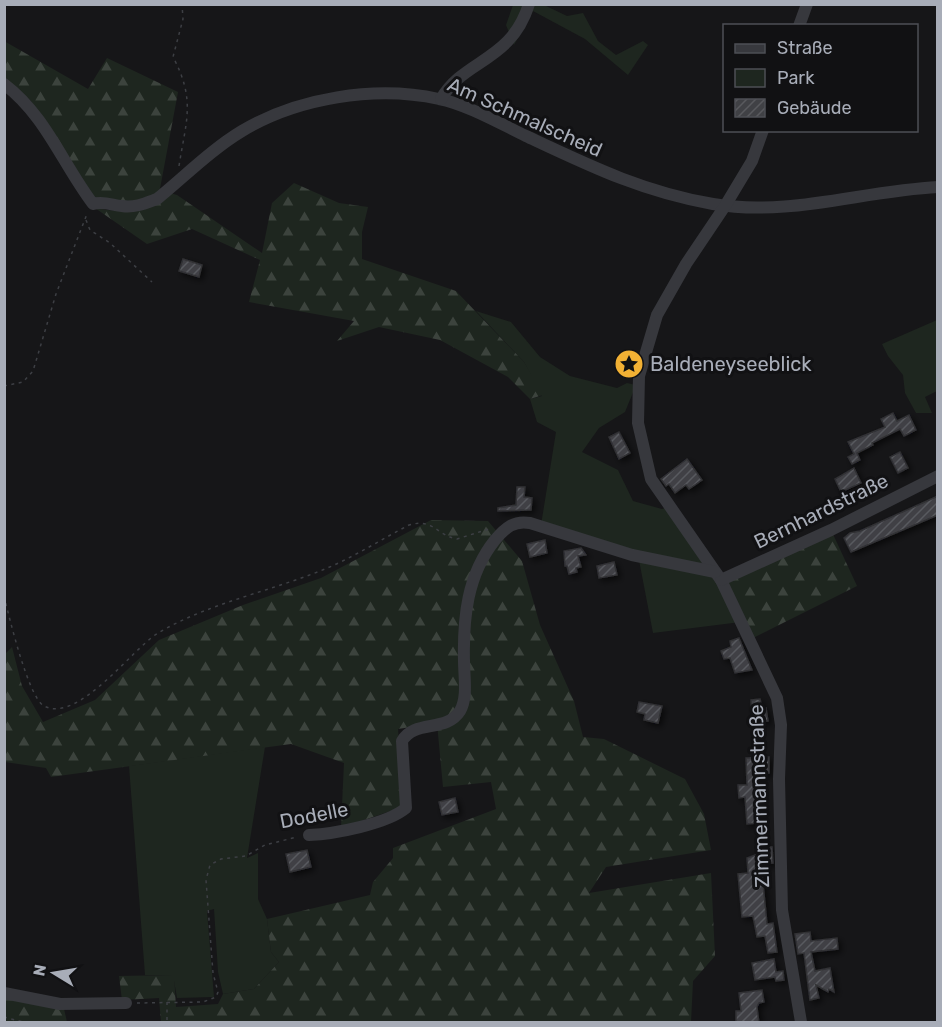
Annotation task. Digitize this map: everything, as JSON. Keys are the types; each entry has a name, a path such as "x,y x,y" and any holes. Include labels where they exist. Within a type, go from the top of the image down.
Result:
{"street":[{"path":"441,99 450,86 508,43 524,20 530,4"},
{"path":"800,24 807,4"},
{"path":"4,84 24,99 45,127 93,204"},
{"name":"Am Schmalscheid","path":"93,204 100,202 124,207 141,205 157,199 240,132 272,115 334,97 374,95 441,99 627,183 726,206 780,209 891,191 938,187"},
{"name":"Zimmermannstraße","path":"763,132 752,161 726,206 686,264 657,315 643,358 637,394 638,423 651,479 718,576 777,698 781,725 779,802 782,910 801,1023"},
{"name":"Bernhardstraße","path":"718,576 831,530 938,476"},
{"path":"508,527 519,521 530,523 632,555 718,576"},
{"name":"Dodelle","path":"309,835 337,834 394,815 406,808 402,741 408,732 452,720 460,711 465,699 464,640 470,588 475,572 491,545 508,527"},
{"path":"4,993 68,1005 126,1004"}],"path":[{"path":"175,185 189,99 185,80 173,57 183,19 182,4"},
{"path":"4,386 23,382 33,371 56,294 85,218 93,204"},
{"path":"85,218 90,230 110,243 152,282"},
{"path":"4,596 13,633 35,696 42,705 53,709 68,706 86,696 157,634 204,612 321,571 409,525 420,522 430,524 458,539 484,529 508,527"},
{"name":"Dodelle","path":"126,1004 211,1000 218,992 213,973 206,880 210,865 221,859 246,856 265,844 309,835"},
{"path":"166,1002 167,1023"},
{"path":"4,1017 23,1023"}],"green space":[{"path":"513,5 544,5 567,16 583,13 598,41 616,55 643,41 648,45 628,75 585,39 533,11 514,45 506,25"},
{"path":"4,41 88,89 107,58 178,92 159,194 124,204 93,199 48,124 30,100 5,80"},
{"path":"294,183 339,203 368,207 362,232 362,259 456,291 524,362 543,395 530,399 508,377 440,340 379,327 337,341 354,321 249,302 260,260 192,229 147,244 95,208 117,211 134,210 143,208 170,193 177,195 262,253 272,203"},
{"path":"476,311 511,322 540,357 570,376 617,388 627,383 636,385 625,412 599,428 582,452 618,470 633,501 662,509 668,507 741,622 653,633 638,555 541,525 556,432 537,422 530,399 542,396 524,362"},
{"path":"937,320 937,391 925,397 932,413 916,413 905,393 903,375 882,344"},
{"path":"431,520 488,521 522,561 540,625 574,701 583,737 604,739 685,779 704,814 711,850 606,867 589,893 711,873 715,956 693,981 691,1022 161,1022 159,998 122,1000 119,976 174,975 176,1007 218,1004 223,994 254,989 279,962 271,952 267,919 370,895 373,882 393,858 393,848 496,809 491,782 443,787 437,723 398,729 403,800 399,808 341,828 344,763 291,744 51,777 46,768 5,762 5,654 12,647 22,686 43,722 95,700 159,640 243,605 321,578"},
{"path":"831,530 857,586 753,638 724,580"},
{"path":"265,747 247,858 258,853 258,899 267,919 271,952 279,962 254,989 223,994 218,972 214,909 207,911 214,997 177,998 173,975 145,975 129,766"},
{"path":"4,997 64,1009 67,1022 5,1022"}],"building":[{"path":"183,259 202,265 199,277 179,271"},
{"path":"893,413 897,421 909,415 916,430 904,436 900,429 872,443 873,445 857,453 860,460 852,464 848,457 854,454 848,442 885,427 881,419"},
{"path":"619,432 630,453 619,459 609,437"},
{"path":"900,452 908,468 898,473 890,457"},
{"path":"687,459 702,480 689,489 686,485 675,493 669,484 666,486 661,479"},
{"path":"854,468 861,483 841,492 835,479"},
{"path":"517,487 525,487 524,497 532,498 531,510 498,511 498,508 516,505"},
{"path":"938,496 938,515 851,552 844,538 850,533 860,531"},
{"path":"545,540 547,553 530,557 527,544"},
{"path":"581,548 586,555 578,556 581,567 576,568 577,572 569,574 565,566 564,551"},
{"path":"614,562 617,575 599,578 597,566"},
{"path":"739,638 752,670 735,673 730,658 724,659 721,651 731,647 730,641"},
{"path":"760,699 762,708 766,708 768,721 759,723 758,719 752,720 751,700"},
{"path":"639,702 662,706 658,723 644,720 645,714 637,712"},
{"path":"769,757 769,773 758,774 762,817 756,818 757,823 747,824 745,797 739,798 738,785 747,785 746,758"},
{"path":"455,798 458,812 442,815 439,802"},
{"path":"760,847 772,847 773,863 761,863 767,924 773,923 777,952 768,953 765,936 757,937 753,916 742,917 738,874 748,873 747,858 758,854"},
{"path":"307,850 311,867 290,872 286,854"},
{"path":"810,932 811,941 837,938 838,949 811,952 815,971 830,968 834,992 829,989 828,992 816,985 819,998 810,1000 804,953 798,954 795,934"},
{"path":"774,959 776,972 783,971 784,980 776,981 775,977 755,980 752,963"},
{"path":"762,990 764,1002 759,1003 757,1007 759,1023 736,1023 736,1011 741,1011 739,993"}],"place":[{"name":"Baldeneyseeblick","path":"629,364"}]}
